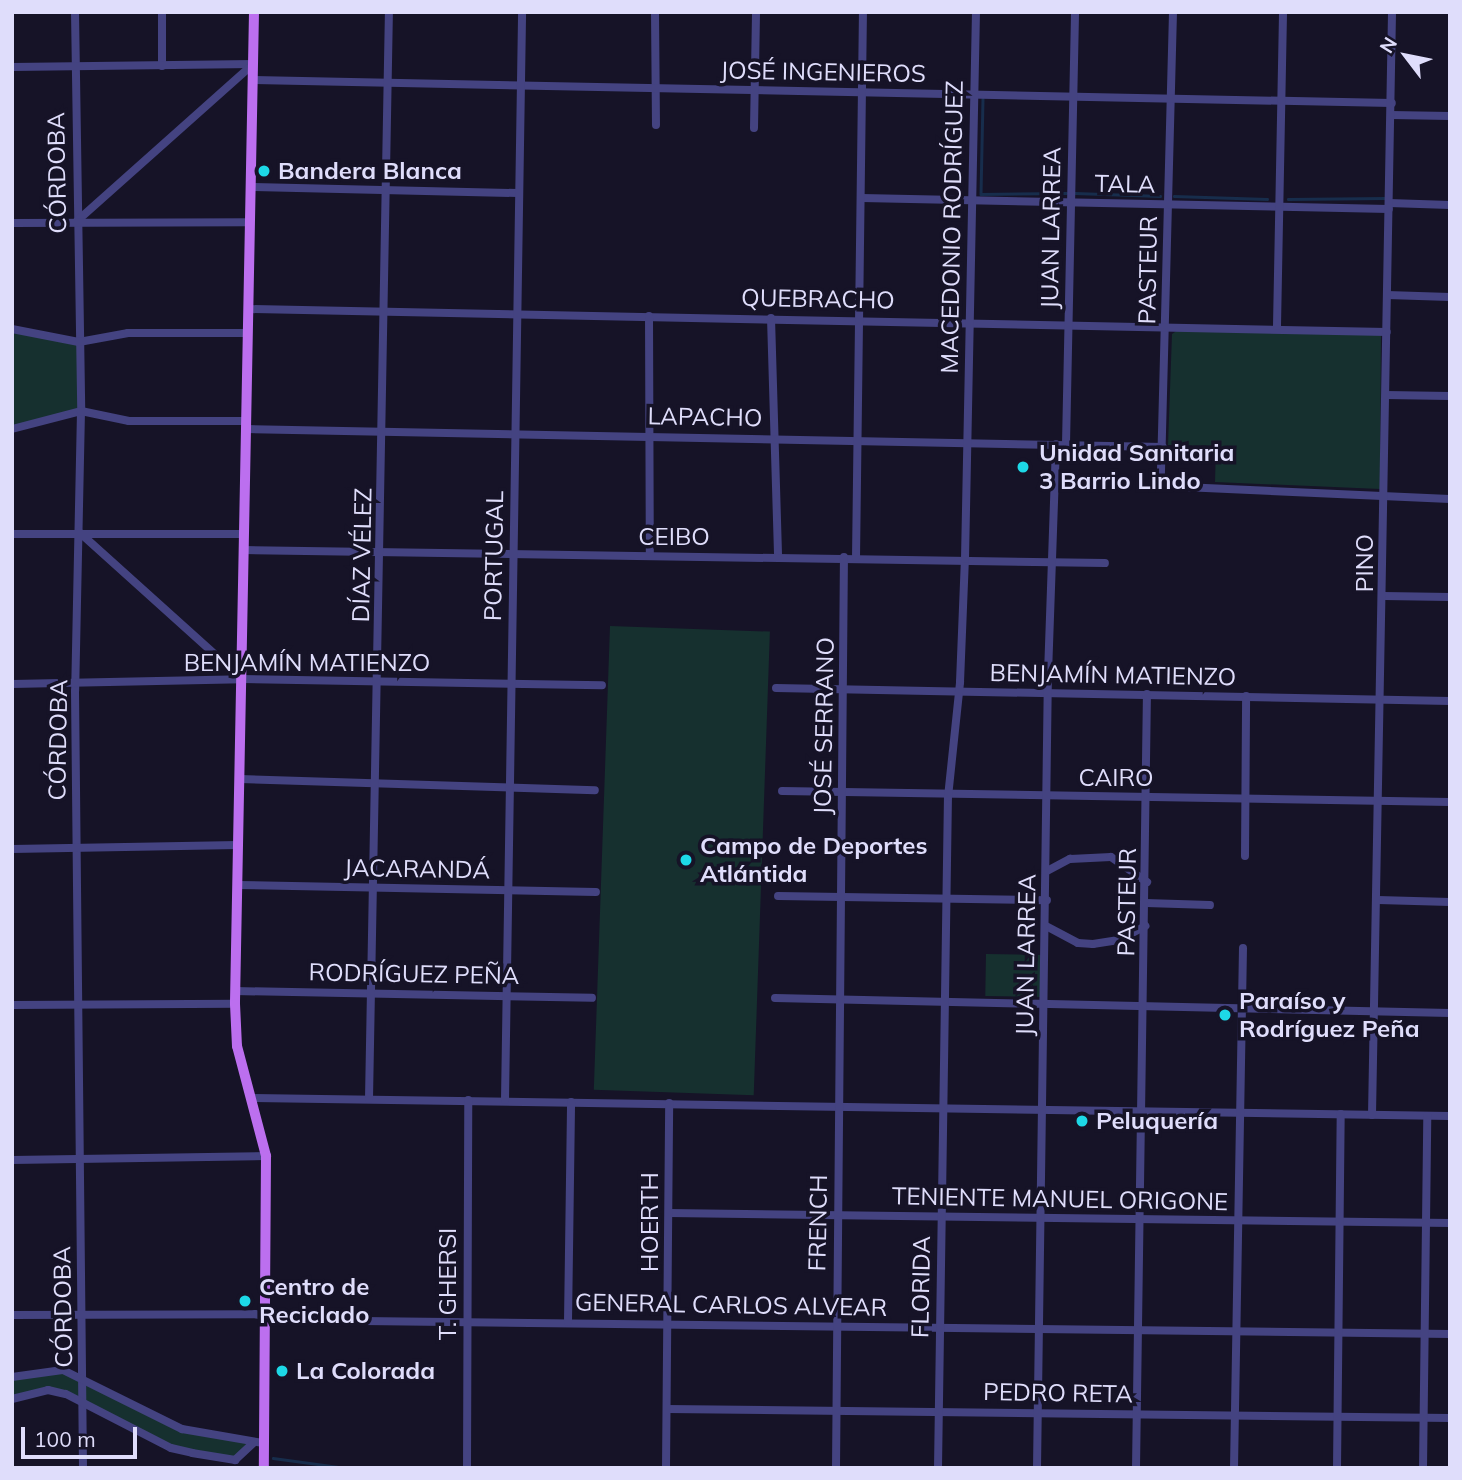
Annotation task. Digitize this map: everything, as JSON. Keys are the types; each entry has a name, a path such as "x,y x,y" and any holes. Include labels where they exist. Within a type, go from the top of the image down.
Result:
{"main road":[{"path":"254,12 235,1004 237,1046 253,1098 266,1156 266,1317 258,1443 264,1468"}],"street":[{"name":"CÓRDOBA","path":"75,12 81,411 76,848 83,1468"},
{"path":"162,12 162,66"},
{"name":"DÍAZ VÉLEZ","path":"369,1099 378,783 389,12"},
{"name":"PORTUGAL","path":"505,1100 522,12"},
{"path":"655,12 656,125"},
{"path":"754,128 755,12"},
{"path":"856,558 863,12"},
{"name":"MACEDONIO RODRÍGUEZ","path":"948,797 958,691 965,559 976,12"},
{"name":"JUAN LARREA","path":"1066,444 1075,12"},
{"name":"PASTEUR","path":"1173,12 1161,486 1326,490 1384,498"},
{"path":"1276,326 1283,12"},
{"name":"PINO","path":"1372,1115 1384,596 1392,12"},
{"path":"12,67 253,64"},
{"path":"77,221 253,64"},
{"name":"JOSÉ INGENIEROS","path":"253,80 1391,103"},
{"path":"1391,115 1450,116"},
{"path":"251,187 518,193"},
{"name":"TALA","path":"862,198 1279,206 1450,205"},
{"path":"12,223 250,222"},
{"path":"1387,295 1450,297"},
{"name":"QUEBRACHO","path":"249,309 1276,326 1387,332"},
{"path":"649,316 650,556"},
{"path":"771,318 772,438 778,556"},
{"path":"12,329 79,342 128,333 248,332"},
{"path":"1386,395 1450,396"},
{"path":"12,429 81,411"},
{"name":"LAPACHO","path":"81,411 120,421 383,430 1163,447"},
{"name":"JUAN LARREA","path":"1037,1468 1051,561 1056,444"},
{"path":"1384,498 1450,499"},
{"path":"79,532 242,679"},
{"path":"12,534 244,534"},
{"name":"CEIBO","path":"244,550 1105,563"},
{"name":"JOSÉ SERRANO","path":"838,1105 844,557"},
{"path":"1384,596 1450,597"},
{"name":"BENJAMÍN MATIENZO","path":"12,684 242,679 602,685"},
{"name":"BENJAMÍN MATIENZO","path":"776,688 1450,701"},
{"name":"PASTEUR","path":"1136,1468 1139,1111 1147,881 1147,694"},
{"path":"1245,856 1246,696"},
{"path":"240,779 595,790"},
{"name":"CAIRO","path":"782,791 948,797 1450,802"},
{"name":"FLORIDA","path":"939,1468 948,797"},
{"path":"12,849 238,845"},
{"path":"1047,871 1070,859 1111,857 1147,881"},
{"name":"JACARANDÁ","path":"237,885 596,892"},
{"path":"778,896 1047,900"},
{"path":"1378,900 1450,902"},
{"path":"1146,904 1210,905"},
{"path":"1046,926 1078,943 1093,944 1119,940 1145,926"},
{"path":"1234,1468 1235,1221 1243,948"},
{"name":"RODRÍGUEZ PEÑA","path":"235,991 508,994 592,998"},
{"path":"775,998 1450,1013"},
{"path":"12,1005 235,1004"},
{"path":"253,1098 943,1108 1042,1107 1450,1116"},
{"name":"T. GHERSI","path":"467,1468 468,1100"},
{"path":"568,1322 571,1102"},
{"name":"HOERTH","path":"666,1468 670,1322 669,1103"},
{"name":"FRENCH","path":"836,1468 838,1105"},
{"path":"1337,1468 1341,1114"},
{"path":"1423,1468 1427,1116"},
{"path":"12,1160 266,1156"},
{"name":"TENIENTE MANUEL ORIGONE","path":"669,1213 1450,1223"},
{"name":"GENERAL CARLOS ALVEAR","path":"12,1315 1450,1334"},
{"path":"12,1377 56,1369 83,1379 182,1429 258,1443"},
{"path":"12,1399 48,1390 84,1402 180,1451 234,1460 258,1443"},
{"name":"PEDRO RETA","path":"667,1409 1038,1411 1450,1418"}],"green space":[{"path":"12,329 79,342 81,411 12,429"},
{"path":"1178,330 1381,335 1380,489 1215,482 1216,446 1168,445 1172,334"},
{"name":"Campo de Deportes Atlántida","path":"610,626 770,632 754,1095 594,1090"},
{"path":"986,954 1042,955 1041,997 985,996"},
{"path":"56,1369 169,1423 253,1443 242,1458 180,1451 55,1391 12,1398 12,1377"}],"waterway":[{"path":"983,99 981,194 1066,193"},
{"path":"1075,193 1160,196"},
{"path":"1174,196 1267,199"},
{"path":"1288,199 1385,198"},
{"path":"273,1458 347,1468"}],"place":[{"name":"Bandera Blanca","path":"264,171"},
{"name":"Unidad Sanitaria 3 Barrio Lindo","path":"1023,467"},
{"name":"Campo de Deportes Atlántida","path":"686,860"},
{"name":"Paraíso y Rodríguez Peña","path":"1225,1015"},
{"name":"Peluquería","path":"1082,1121"},
{"name":"Centro de Reciclado","path":"245,1301"},
{"name":"La Colorada","path":"282,1371"}]}
